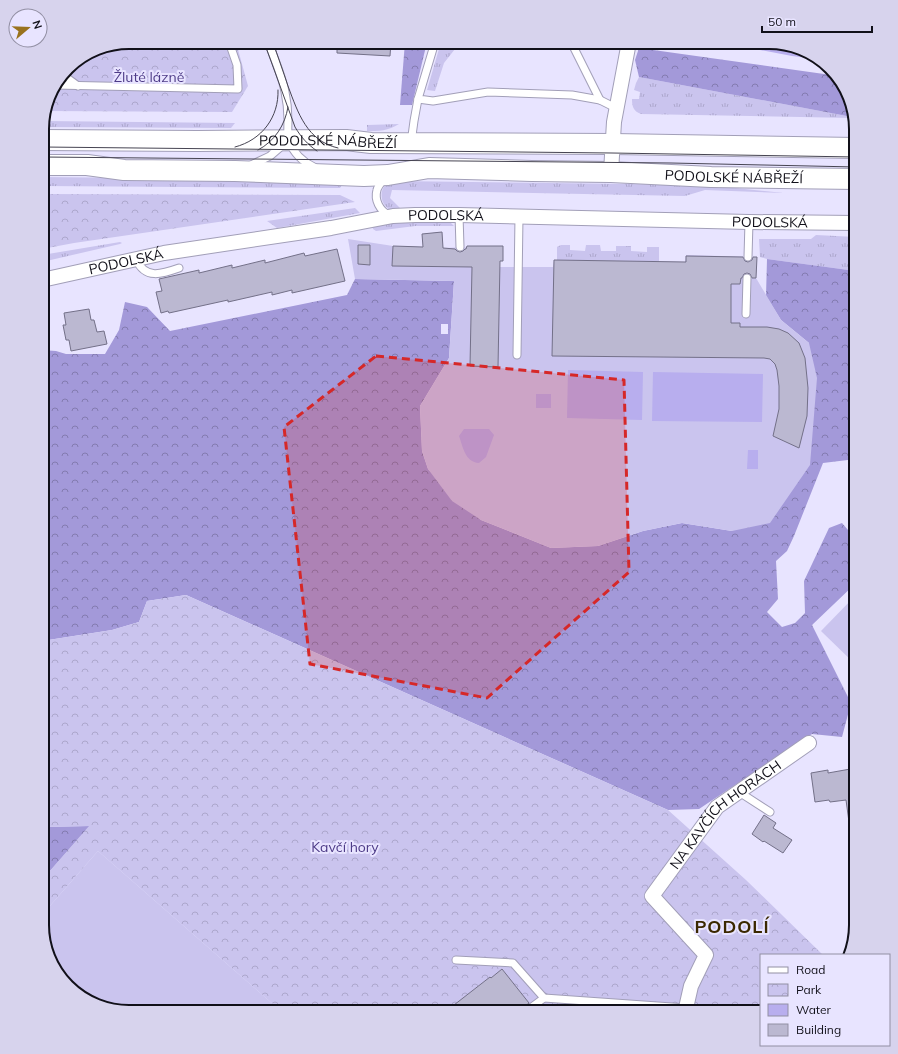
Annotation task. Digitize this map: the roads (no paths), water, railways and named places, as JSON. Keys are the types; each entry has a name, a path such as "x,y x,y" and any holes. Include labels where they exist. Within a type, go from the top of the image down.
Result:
{"main road":[{"name":"PODOLSKÉ NÁBŘEŽÍ","path":"49,140 346,140 371,143 411,144 613,144 849,148"},
{"name":"PODOLSKÉ NÁBŘEŽÍ","path":"49,165 87,165 124,170 235,171 364,176 388,175 429,168 611,172 847,181"}],"street":[{"path":"611,172 614,122 628,49"},
{"name":"PODOLSKÁ","path":"49,278 164,253 331,228 393,216 459,215 849,223"},
{"name":"NA KAVČÍCH HORÁCH","path":"688,1005 691,986 706,954 652,896 717,807 809,743"}],"lane":[{"path":"62,85 238,90 237,65 231,49"},
{"path":"271,49 281,75 285,91 288,108 289,140 293,150 306,163 327,174"},
{"path":"411,144 418,99 433,49"},
{"path":"574,49 600,100"},
{"path":"67,79 78,86"},
{"path":"418,99 433,102 488,92 572,94 600,100 616,108"},
{"path":"235,171 250,166 270,156 289,140"},
{"path":"388,175 377,188 376,197 383,212 393,216"},
{"path":"459,215 460,247"},
{"path":"517,355 519,217"},
{"path":"748,257 749,222"},
{"path":"136,259 140,267 148,273 161,274 179,268"},
{"path":"746,314 747,278"},
{"path":"739,792 770,812"},
{"path":"456,960 513,962 544,998"},
{"path":"534,1005 544,998 627,1005"}],"water":[{"path":"756,49 774,49 790,52 805,58"},
{"path":"568,370 643,372 642,420 567,418"},
{"path":"653,372 763,374 762,422 652,421"},
{"path":"536,394 551,394 551,408 536,408"},
{"path":"464,429 489,429 494,435 486,457 479,463 471,460 463,449 459,436"},
{"path":"748,450 758,450 758,469 747,469"}],"tram line":[{"path":"267,49 295,127 304,140 317,151"},
{"path":"275,49 292,96 305,124 319,139 338,148"},
{"path":"235,147 245,144 253,139 267,126 276,109 278,90"},
{"path":"258,150 269,142 278,132 287,114 288,107"},
{"path":"49,147 849,157"},
{"path":"49,157 671,163 849,167"}],"district":[{"name":"PODOLÍ","path":"732,927"}],"park label":[{"name":"Žluté lázně","path":"149,77"},
{"name":"Kavčí hory","path":"345,847"}]}
